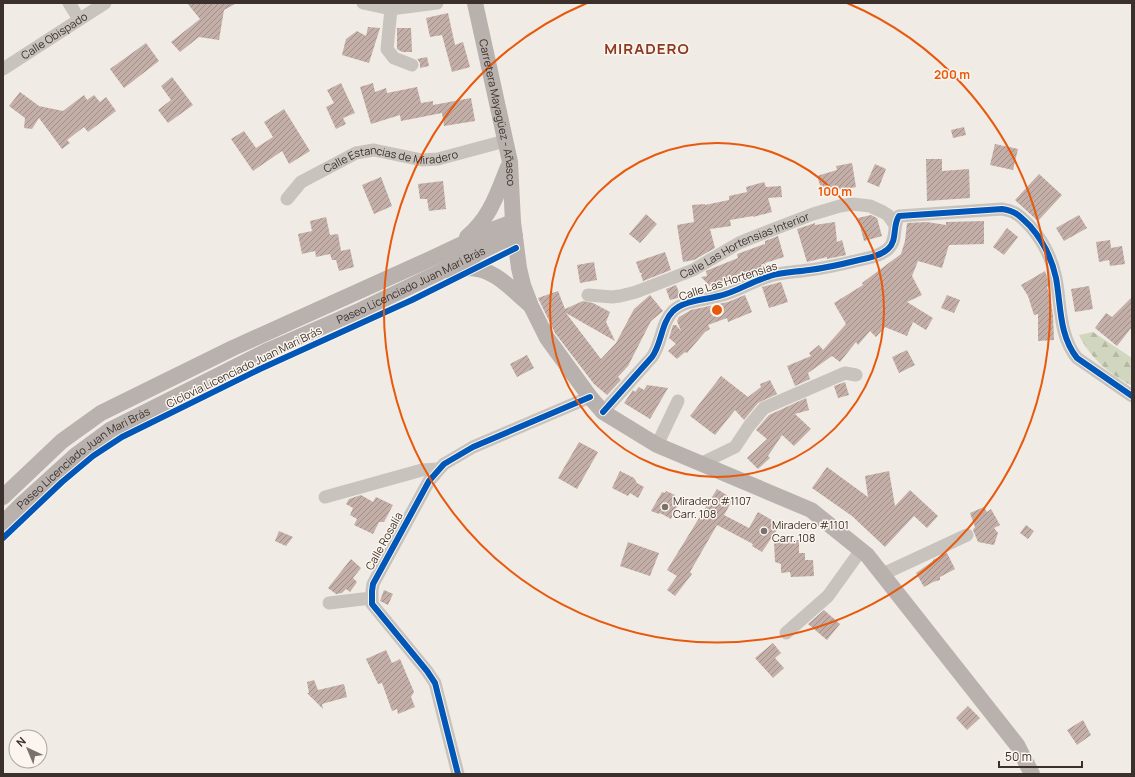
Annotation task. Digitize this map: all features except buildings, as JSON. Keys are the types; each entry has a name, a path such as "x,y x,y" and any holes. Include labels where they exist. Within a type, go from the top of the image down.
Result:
{"main road":[{"name":"Carretera Mayagüez - Añasco","path":"475,3 510,162 514,229 519,268 523,285 531,306 547,338 590,397 603,412 657,445 810,510 867,555 1017,745 1032,774"},
{"path":"452,249 474,231 485,219 493,204 510,162"},
{"name":"Paseo Licenciado Juan Mari Brás","path":"3,497 62,441 101,413 240,345 492,230 514,229"},
{"name":"Paseo Licenciado Juan Mari Brás","path":"3,523 76,455 110,430 269,350 361,310 440,272 496,244 514,229"},
{"path":"440,272 468,268 481,269 496,275 531,306"}],"street":[{"path":"69,3 79,19"},
{"name":"Calle Obispado","path":"3,69 105,3"},
{"path":"363,3 391,9 436,3"},
{"path":"391,9 387,49 394,58 412,65"},
{"name":"Calle Estancias de Miradero","path":"287,198 301,182 356,153 374,150 422,160 438,159 505,141"},
{"name":"Calle Las Hortensias Interior","path":"588,295 616,296 636,292 692,270 739,243 813,214 840,206 852,204 870,206 888,215 895,225"},
{"path":"895,225 899,216 908,215 1002,209 1011,210 1019,215 1039,237 1051,264 1056,277 1065,338 1071,350 1077,358 1132,396"},
{"name":"Calle Las Hortensias","path":"603,412 652,357 657,350 665,323 669,316 681,306 734,292 755,281 770,276 851,262 882,253 889,248 892,242 895,234 895,225"},
{"path":"700,464 735,447 749,426 764,408 845,373 856,375"},
{"name":"Calle Rosalía","path":"371,598 376,576 429,481 438,469 452,458 473,447 590,397"},
{"path":"657,445 678,401"},
{"path":"325,497 422,470 438,469"},
{"path":"882,574 967,535"},
{"path":"786,633 828,596 861,550"},
{"path":"329,603 371,598 372,604 427,671 435,682 458,774"}],"green space":[{"path":"1093,332 1132,358 1132,386 1115,376 1101,365 1089,351 1079,335"}],"cycle path":[{"path":"603,412 652,357 658,346 666,321 678,307 695,301 726,294 763,278 784,273 828,267 878,255 888,249 891,245 899,216 1002,209 1018,214 1035,232 1046,250 1056,278 1064,330 1071,349 1077,358 1132,396"},
{"name":"Ciclovía Licenciado Juan Mari Brás","path":"3,538 62,482 93,456 122,437 260,369 412,300 516,248"},
{"path":"458,774 435,683 427,671 372,604 373,584 429,481 444,464 473,447 590,397"}],"place":[{"name":"Miradero #1107 Carr. 108","path":"665,507"},
{"name":"Miradero #1101 Carr. 108","path":"764,531"}],"district":[{"name":"MIRADERO","path":"647,49"}]}
